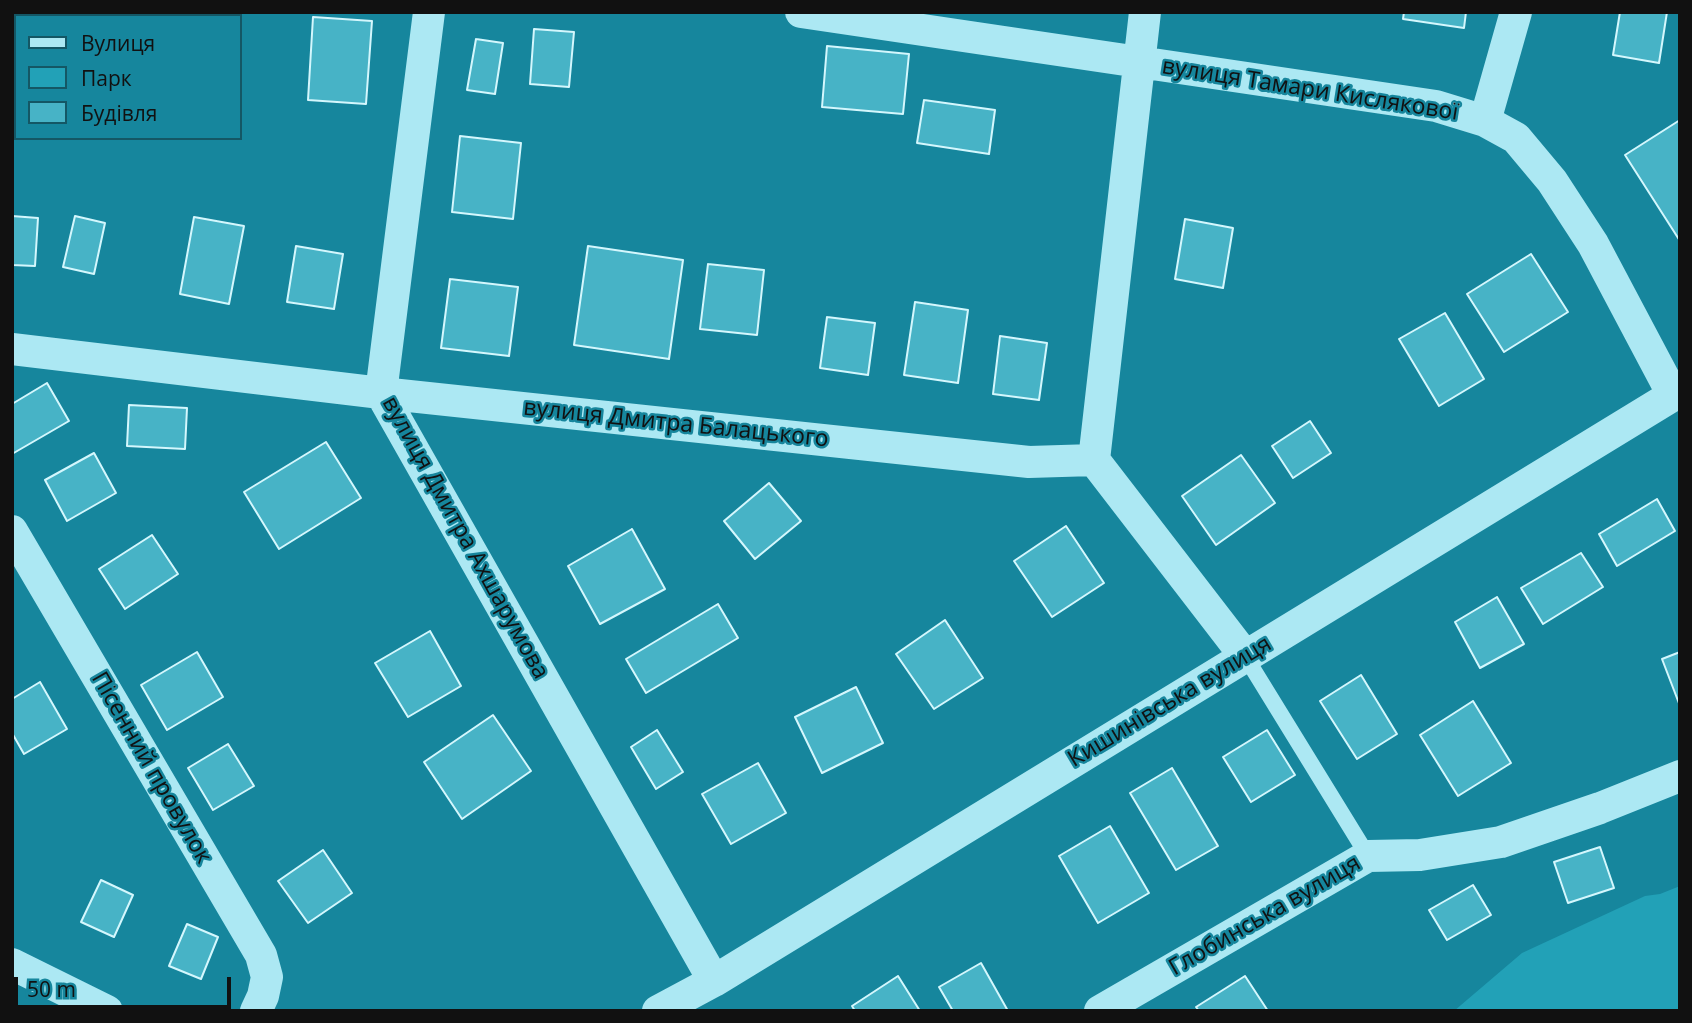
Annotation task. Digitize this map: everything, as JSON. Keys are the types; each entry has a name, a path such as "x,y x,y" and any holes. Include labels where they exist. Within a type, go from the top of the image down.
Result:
{"street":[{"name":"вулиця Дмитра Ахшарумова","path":"429,12 381,393 714,981"},
{"name":"вулиця Тамари Кислякової","path":"801,12 1436,107 1485,121 1516,138 1552,181 1593,244 1676,393"},
{"path":"1145,12 1094,460 1245,656"},
{"path":"1485,121 1516,12"},
{"name":"вулиця Дмитра Балацького","path":"12,349 381,393 1029,461 1094,460"},
{"name":"Кишинівська вулиця","path":"658,1011 714,981 1676,393"},
{"name":"Пісенний провулок","path":"12,531 261,955 267,977 256,1011"},
{"name":"Глобинська вулиця","path":"1100,1011 1368,856 1420,855 1501,842 1600,808 1680,776"},
{"path":"12,964 107,1011"}],"lane":[{"path":"1245,656 1368,856"}],"green space":[{"path":"1680,886 1680,1011 1454,1011 1522,953 1645,896 1660,894"}],"building":[{"path":"1404,12 1466,12 1464,28 1403,19"},
{"path":"1620,12 1667,12 1659,63 1613,55"},
{"path":"313,17 372,21 366,104 308,100"},
{"path":"534,29 574,32 569,87 530,84"},
{"path":"476,39 503,43 495,94 467,90"},
{"path":"827,46 909,54 903,114 822,107"},
{"path":"924,100 995,110 989,154 917,143"},
{"path":"1680,120 1680,241 1625,155"},
{"path":"460,136 521,143 513,219 452,212"},
{"path":"12,216 38,218 35,266 12,265"},
{"path":"75,216 105,223 94,274 63,267"},
{"path":"194,217 244,226 229,304 180,294"},
{"path":"1185,219 1233,228 1223,288 1175,279"},
{"path":"296,246 343,254 334,309 287,302"},
{"path":"588,246 683,260 669,359 574,345"},
{"path":"1531,254 1568,312 1504,352 1467,294"},
{"path":"708,264 764,270 757,335 700,329"},
{"path":"450,279 518,287 509,356 441,348"},
{"path":"915,302 968,310 958,383 904,375"},
{"path":"1445,313 1484,379 1439,406 1399,339"},
{"path":"827,317 875,323 868,375 820,368"},
{"path":"1000,336 1047,343 1039,400 993,394"},
{"path":"47,383 69,421 12,454 12,404"},
{"path":"129,405 187,408 185,449 127,446"},
{"path":"1310,421 1331,453 1293,478 1272,446"},
{"path":"326,442 361,498 279,549 244,492"},
{"path":"94,453 116,493 67,521 45,480"},
{"path":"1241,455 1275,503 1216,545 1182,496"},
{"path":"769,483 801,521 755,559 724,521"},
{"path":"1657,499 1675,531 1617,566 1599,534"},
{"path":"1066,526 1104,583 1052,617 1014,561"},
{"path":"632,529 665,589 600,624 568,566"},
{"path":"152,535 178,574 125,609 99,569"},
{"path":"1581,553 1603,587 1543,624 1521,588"},
{"path":"1497,597 1524,644 1480,668 1455,622"},
{"path":"718,604 738,638 646,693 626,659"},
{"path":"945,620 983,678 934,709 896,654"},
{"path":"430,631 461,686 408,717 375,663"},
{"path":"197,652 223,697 167,730 141,685"},
{"path":"1680,652 1680,706 1662,659"},
{"path":"1361,675 1397,734 1357,759 1320,701"},
{"path":"40,682 67,729 24,754 12,733 12,699"},
{"path":"856,687 883,743 822,773 795,717"},
{"path":"1473,701 1511,763 1458,796 1420,735"},
{"path":"493,715 531,771 462,819 424,762"},
{"path":"657,730 683,772 656,789 631,747"},
{"path":"1267,730 1295,775 1251,802 1223,757"},
{"path":"228,744 254,786 213,810 188,768"},
{"path":"758,763 786,813 731,844 702,794"},
{"path":"1172,768 1218,846 1176,870 1130,793"},
{"path":"1110,826 1149,893 1098,923 1059,856"},
{"path":"1600,847 1614,888 1568,903 1554,862"},
{"path":"323,850 352,893 308,923 278,881"},
{"path":"101,880 133,895 114,937 81,922"},
{"path":"1473,885 1491,915 1447,940 1429,910"},
{"path":"187,924 218,937 201,979 169,966"},
{"path":"981,963 1008,1011 953,1011 939,987"},
{"path":"898,976 920,1011 855,1011 852,1006"},
{"path":"1245,976 1268,1011 1199,1011 1196,1007"}]}
